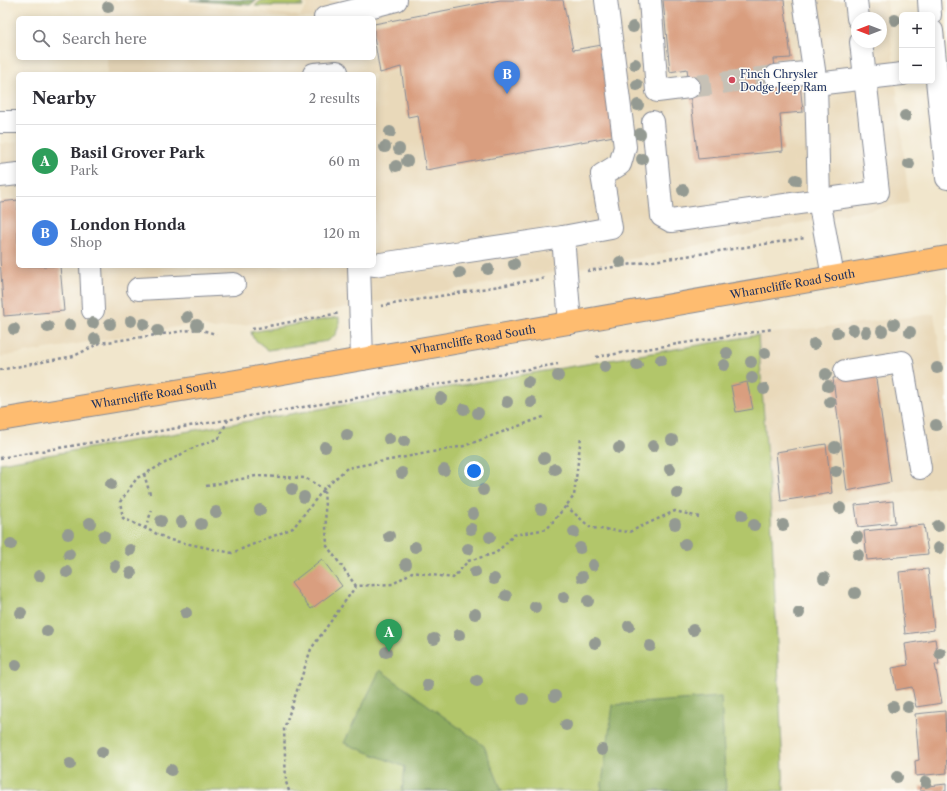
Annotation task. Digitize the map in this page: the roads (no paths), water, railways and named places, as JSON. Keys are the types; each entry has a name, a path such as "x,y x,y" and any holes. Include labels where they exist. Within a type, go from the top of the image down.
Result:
{"main road":[{"name":"Wharncliffe Road South","path":"0,420 362,359 947,257"}],"street":[{"path":"334,16 396,0"},
{"path":"376,264 562,237 611,228 602,175 620,164 624,147 606,0"},
{"path":"650,0 656,91 689,87"},
{"path":"804,0 815,78 819,200 832,277"},
{"path":"856,0 857,12"},
{"path":"929,0 930,12"},
{"path":"653,122 662,216 671,221 878,192 862,48"},
{"path":"321,72 336,68"},
{"path":"776,76 865,78 899,74"},
{"path":"935,79 947,178"},
{"path":"0,122 16,122"},
{"path":"0,176 16,174"},
{"path":"562,237 570,323"},
{"path":"91,268 93,310"},
{"path":"362,359 363,268"},
{"path":"138,289 234,284"},
{"path":"845,371 902,362 920,468"}],"tunnel":[{"path":"689,87 776,76"}],"place":[{"name":"Finch Chrysler Dodge Jeep Ram","path":"732,80"},
{"name":"London Honda","path":"507,94"},
{"name":"Basil Grover Park","path":"389,652"}]}
